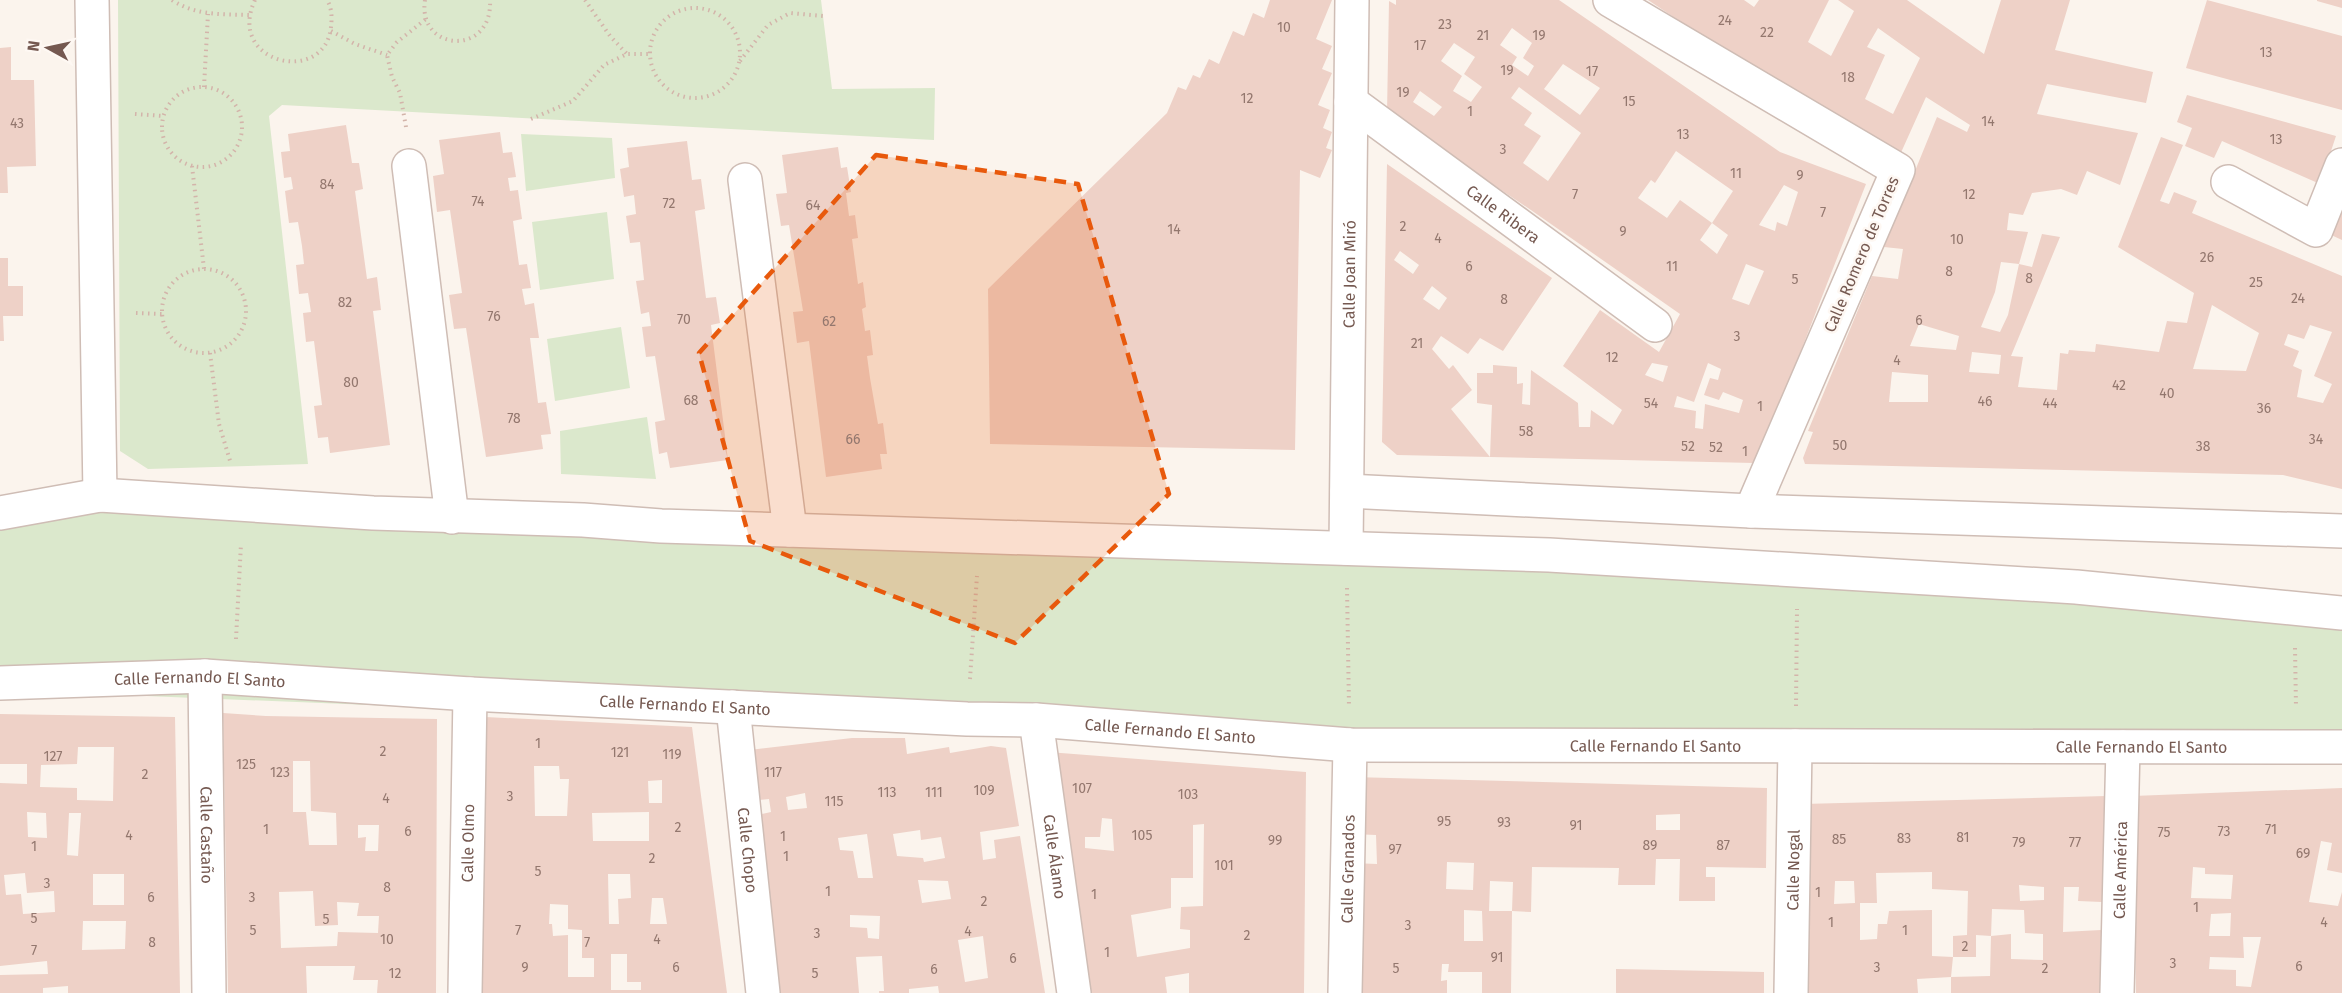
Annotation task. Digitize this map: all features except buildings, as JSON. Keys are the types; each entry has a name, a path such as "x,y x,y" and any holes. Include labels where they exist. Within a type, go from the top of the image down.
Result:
{"street":[{"path":"92,0 100,495"},
{"name":"Calle Joan Miró","path":"1346,548 1352,0"},
{"name":"Calle Romero de Torres","path":"1610,0 1898,170 1751,511"},
{"name":"Calle Ribera","path":"1351,102 1655,325"},
{"path":"2228,182 2329,237 2342,165"},
{"path":"409,166 452,517"},
{"path":"745,180 790,530"},
{"path":"1347,491 1751,511 2342,531"},
{"path":"0,513 100,495 452,517 1549,555 2076,587 2342,613"},
{"name":"Calle Fernando El Santo","path":"0,683 219,677 470,694 733,708 1036,720 1350,745 2342,747"},
{"name":"Calle Castaño","path":"209,993 219,677"},
{"name":"Calle Olmo","path":"465,993 470,694"},
{"name":"Calle Chopo","path":"733,708 763,993"},
{"name":"Calle Álamo","path":"1036,720 1074,993"},
{"name":"Calle Granados","path":"1345,993 1350,745"},
{"name":"Calle Nogal","path":"1791,993 1796,746"},
{"name":"Calle América","path":"2117,993 2122,747"}],"path":[{"path":"172,0 182,6 208,14 249,15"},
{"path":"255,0 249,15 250,29 259,47 276,60 290,63 316,54 326,44 331,31 332,18 327,0"},
{"path":"425,0 423,9 430,29 449,41 471,38 481,32 488,22 491,11 490,0"},
{"path":"585,0 610,36 627,54"},
{"path":"740,61 740,46 735,31 725,19 712,11 698,7 682,9 669,16 658,27 652,40 650,54 653,69 660,81 671,91 685,97 699,98 726,87 735,75 740,61 768,25 790,13 823,16"},
{"path":"204,87 208,14"},
{"path":"387,55 397,42 426,19"},
{"path":"331,31 355,44 387,55"},
{"path":"531,119 573,101 604,65 627,54 650,54"},
{"path":"387,55 392,77 400,93 405,112 409,166"},
{"path":"204,87 217,90 228,97 237,108 242,133 229,157 218,164 206,167 192,166 171,153 162,129 164,116 169,104 179,94 191,88 204,87"},
{"path":"192,166 204,269"},
{"path":"204,269 230,278 239,289 245,302 246,315 242,328 234,340 223,349 210,353 190,351 172,340 164,328 163,301 169,288 178,278 190,271 204,269"},
{"path":"210,353 219,424 243,504 219,677"},
{"path":"967,719 980,536"},
{"path":"1346,548 1350,745"},
{"path":"1796,746 1798,571"},
{"path":"2295,608 2296,747"}],"highlighted area":[{"path":"876,155 1078,184 1169,494 1015,643 750,541 699,353"}],"green space":[{"path":"118,0 821,0 832,89 935,88 934,140 282,105 269,116 308,464 148,469 120,451"},
{"path":"521,134 612,138 615,178 526,191"},
{"path":"607,212 614,279 540,290 532,222"},
{"path":"621,327 630,388 555,401 547,339"},
{"path":"647,417 656,479 561,474 560,431"},
{"path":"100,495 980,536 2342,612 2342,747 1350,745 0,690 0,513"}]}
